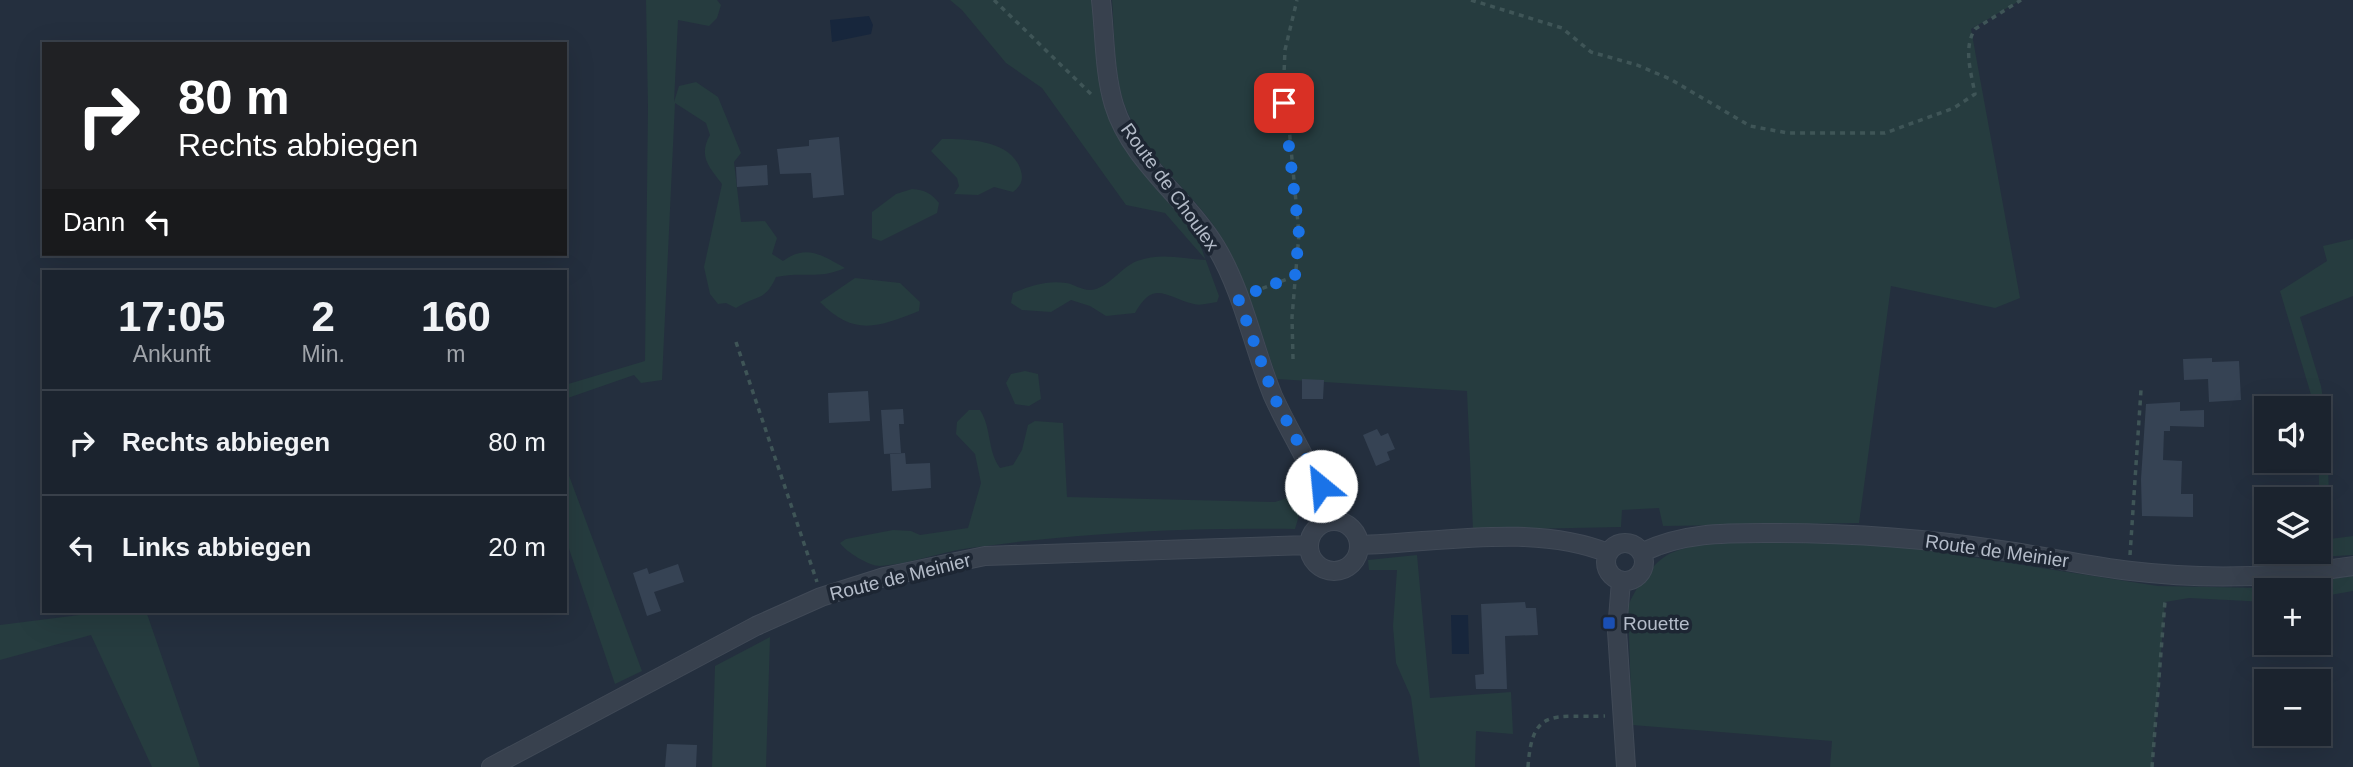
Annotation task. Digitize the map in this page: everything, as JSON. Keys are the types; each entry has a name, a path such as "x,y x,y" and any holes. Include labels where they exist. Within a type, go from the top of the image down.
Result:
{"street":[{"name":"Route de Choulex","path":"1101,0 1108,70 1117,114 1135,146 1216,248 1238,298 1274,397 1321,486 1331,521"},
{"path":"1331,521 1347,524 1358,537 1359,545 1354,562 1338,571 1321,568 1314,562 1309,545 1315,528 1331,521"},
{"name":"Route de Meinier","path":"1643,552 1667,541 1694,535 1858,534 1958,544 2129,571 2221,578 2270,577 2353,566"},
{"path":"1359,545 1544,538 1576,541 1608,553"},
{"path":"1621,542 1637,546 1643,552 1643,570 1630,581 1621,581 1609,573 1608,553 1621,542"},
{"name":"Route de Meinier","path":"491,767 757,626 821,597 884,577 985,556 1309,545"},
{"path":"1621,581 1616,621 1626,767"}],"path":[{"path":"994,0 1100,103"},
{"path":"1293,359 1299,234 1284,74 1285,50 1297,0"},
{"path":"1471,0 1562,28 1591,52 1637,65 1670,79 1750,126 1788,133 1832,135 1885,133 1954,108 1975,94 1969,53 1971,34 2021,0"},
{"path":"1238,298 1295,276"},
{"path":"736,342 821,597"},
{"path":"2129,571 2141,390"},
{"path":"2152,767 2165,601"},
{"path":"1528,767 1532,734 1543,722 1562,718 1622,716"}],"green space":[{"path":"646,0 717,0 721,5 717,18 709,26 678,20 674,102 679,86 696,82 718,97 741,153 734,162 741,222 765,221 777,238 772,254 783,261 799,253 814,253 845,268 827,274 776,277 764,294 736,308 726,303 718,304 710,294 704,267 722,184 709,167 705,155 710,135 706,123 675,103 662,380 641,383 634,375 567,398 567,384 645,361 648,107"},
{"path":"950,0 1092,0 1102,90 1124,146 1198,239 1206,259 1165,213 1126,205 1042,88 1006,63 962,10"},
{"path":"1112,0 2021,0 1971,29 2020,298 1995,308 1891,286 1859,523 1663,526 1659,508 1622,510 1621,527 1473,530 1467,391 1277,379 1252,305 1230,252 1209,219 1146,145 1127,111 1117,71"},
{"path":"942,139 987,143 1007,152 1020,168 1020,184 1013,192 994,187 978,195 954,194 959,186 957,178 931,151"},
{"path":"912,189 924,191 933,197 939,203 937,213 881,241 872,238 872,212 896,194"},
{"path":"2353,239 2353,296 2300,317 2323,396 2311,396 2280,291 2327,261 2323,246"},
{"path":"1163,256 1206,260 1219,296 1217,302 1196,305 1154,293 1148,296 1135,313 1106,316 1090,306 1071,300 1051,312 1022,310 1011,303 1013,293 1045,283 1066,283 1088,290 1097,288 1131,264 1146,258"},
{"path":"855,278 900,283 920,302 919,311 867,326 844,320 820,302"},
{"path":"1025,371 1038,374 1041,399 1029,406 1015,404 1006,383 1011,374"},
{"path":"969,410 980,410 984,417 993,454 1000,468 1013,465 1022,450 1028,425 1035,421 1063,423 1067,497 1275,502 1306,492 1295,529 1173,530 1051,538 970,548 880,566 864,561 847,550 840,543 846,539 893,530 911,531 920,535 968,528 981,483 975,454 956,434 957,422"},
{"path":"567,470 642,671 615,684 567,543"},
{"path":"2319,473 2328,473 2329,487 2319,487"},
{"path":"2353,536 2353,555 2331,556 2331,539"},
{"path":"1744,541 1893,545 2158,586 2254,588 2254,601 2189,598 2165,602 2152,767 1830,767 1832,741 1632,725 1628,606 1640,584 1658,562 1671,553 1705,544"},
{"path":"1417,555 1430,698 1511,692 1513,734 1476,731 1475,767 1420,767 1411,697 1396,663 1393,626 1397,570 1369,570 1368,560"},
{"path":"2353,576 2353,591 2331,595 2331,579"},
{"path":"95,613 147,613 200,767 152,767 91,635 0,660 0,625"},
{"path":"770,637 766,767 712,767 715,666"}],"water":[{"path":"869,16 873,25 871,34 832,42 830,20"},
{"path":"1451,615 1468,615 1469,654 1452,654"}],"building":[{"path":"839,137 844,195 813,198 811,173 780,174 777,149 809,146 809,140"},
{"path":"767,165 768,185 737,187 736,167"},
{"path":"2212,358 2212,362 2239,361 2241,400 2209,402 2208,379 2184,380 2183,359"},
{"path":"1302,379 1324,380 1323,399 1302,399"},
{"path":"868,391 870,421 829,423 828,393"},
{"path":"2180,402 2180,411 2204,410 2204,427 2170,426 2170,431 2164,431 2163,460 2182,461 2181,494 2193,494 2193,517 2142,516 2141,479 2146,404"},
{"path":"903,409 904,424 899,424 901,453 884,454 881,410"},
{"path":"1377,429 1381,436 1388,433 1395,449 1387,452 1390,460 1376,466 1363,435"},
{"path":"905,453 906,464 930,463 931,488 892,491 890,454"},
{"path":"678,564 684,582 654,592 661,611 647,616 633,573 647,568 649,574"},
{"path":"1525,602 1526,608 1536,608 1538,635 1505,636 1507,689 1476,689 1475,675 1484,674 1481,604"},
{"path":"667,744 697,745 696,767 665,767"}],"place":[{"name":"Rouette","path":"1609,623"}],"route":[{"path":"1284,103 1299,234 1295,276 1238,298 1274,397 1321,486"}]}
